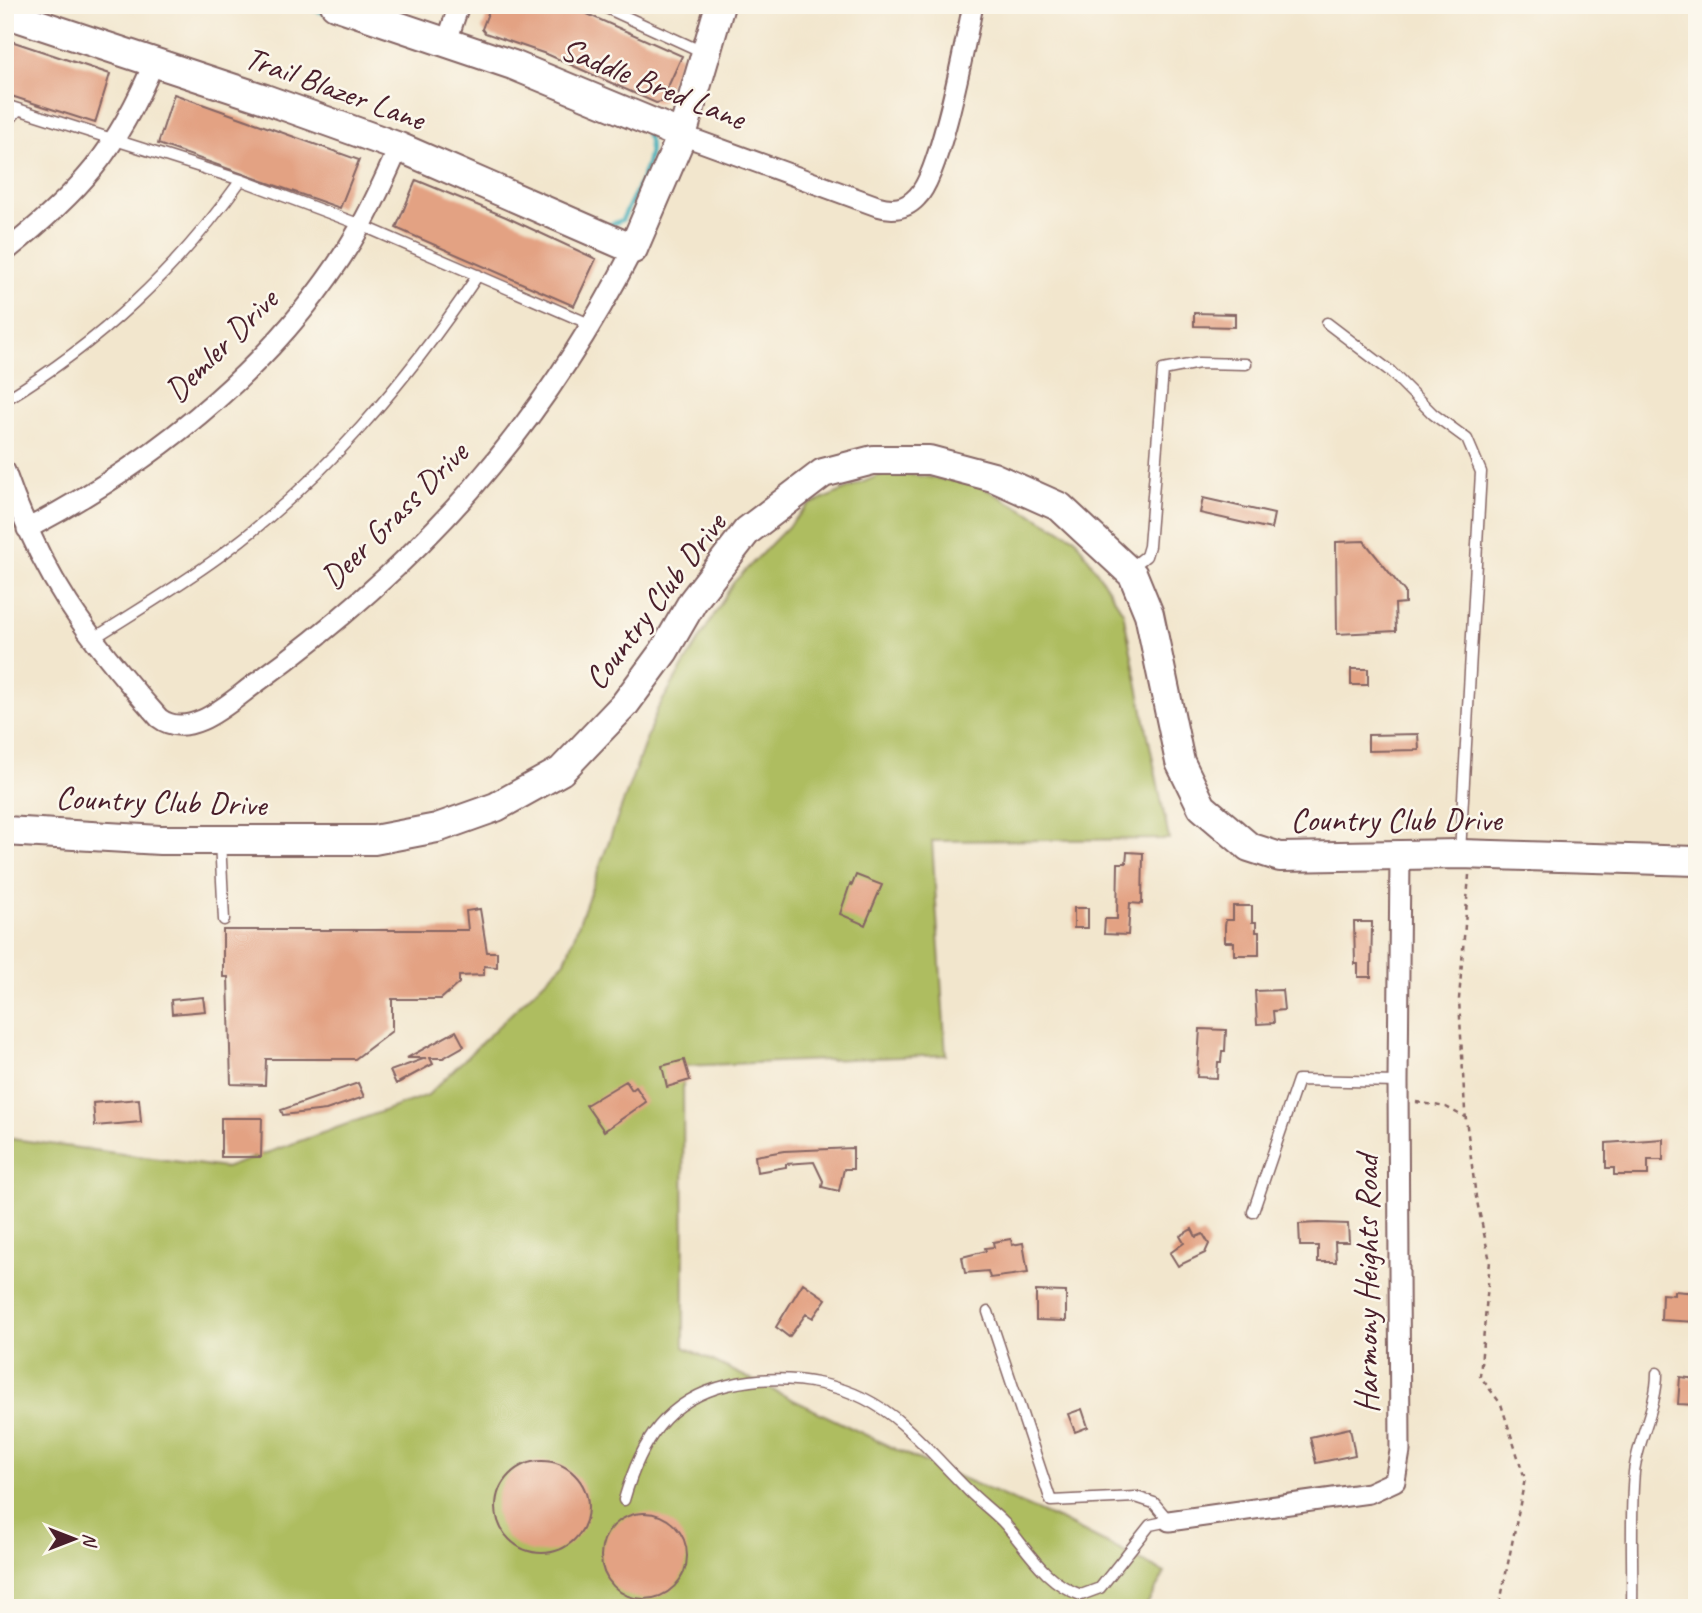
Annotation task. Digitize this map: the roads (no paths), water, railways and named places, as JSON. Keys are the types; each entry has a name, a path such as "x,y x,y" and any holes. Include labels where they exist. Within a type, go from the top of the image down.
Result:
{"street":[{"name":"Saddle Bred Lane","path":"335,5 447,41 682,135 877,206 892,209 905,206 922,192 930,175 957,82 973,5"},
{"path":"447,41 460,5"},
{"name":"Deer Grass Drive","path":"5,471 27,529 56,586 91,640 165,722 187,726 212,714 320,635 418,550 463,502 516,437 592,325 633,249 682,135 708,55 720,5"},
{"name":"Trail Blazer Lane","path":"5,13 399,147 633,249"},
{"path":"5,252 56,209 116,141 154,62"},
{"name":"Demler Drive","path":"27,529 126,470 237,381 293,321 361,225 399,147"},
{"name":"Country Club Drive","path":"5,831 160,840 374,840 437,828 496,807 561,771 625,704 664,651 693,601 747,531 822,473 873,460 929,460 955,464 993,477 1060,507 1133,575 1149,614 1180,762 1202,807 1249,847 1280,857 1465,854 1697,861"},
{"name":"Harmony Heights Road","path":"1169,1521 1369,1493 1395,1481 1400,1451 1400,856"}],"lane":[{"path":"600,5 708,55"},
{"path":"5,105 241,180 361,225 592,325"},
{"path":"5,124 18,110"},
{"path":"5,400 72,357 149,291 213,219 241,180"},
{"path":"91,640 222,555 304,486 386,401 439,333 478,275"},
{"path":"1327,323 1390,371 1433,414 1467,439 1481,472 1465,854"},
{"path":"1128,570 1146,556 1149,546 1163,370 1199,363 1245,364"},
{"path":"220,840 224,920"},
{"path":"1253,1212 1298,1080 1398,1082"},
{"path":"624,1500 650,1438 665,1416 686,1401 712,1389 771,1377 795,1378 843,1389 901,1422 1006,1525 1041,1569 1064,1589 1081,1595 1100,1588 1150,1525 1169,1521 1154,1503 1136,1497 1051,1501 988,1312"},
{"path":"1632,1608 1634,1473 1640,1438 1657,1390 1657,1373"}],"waterway":[{"path":"300,5 328,14"},
{"path":"608,226 622,220 643,177 649,153 646,134"}]}
